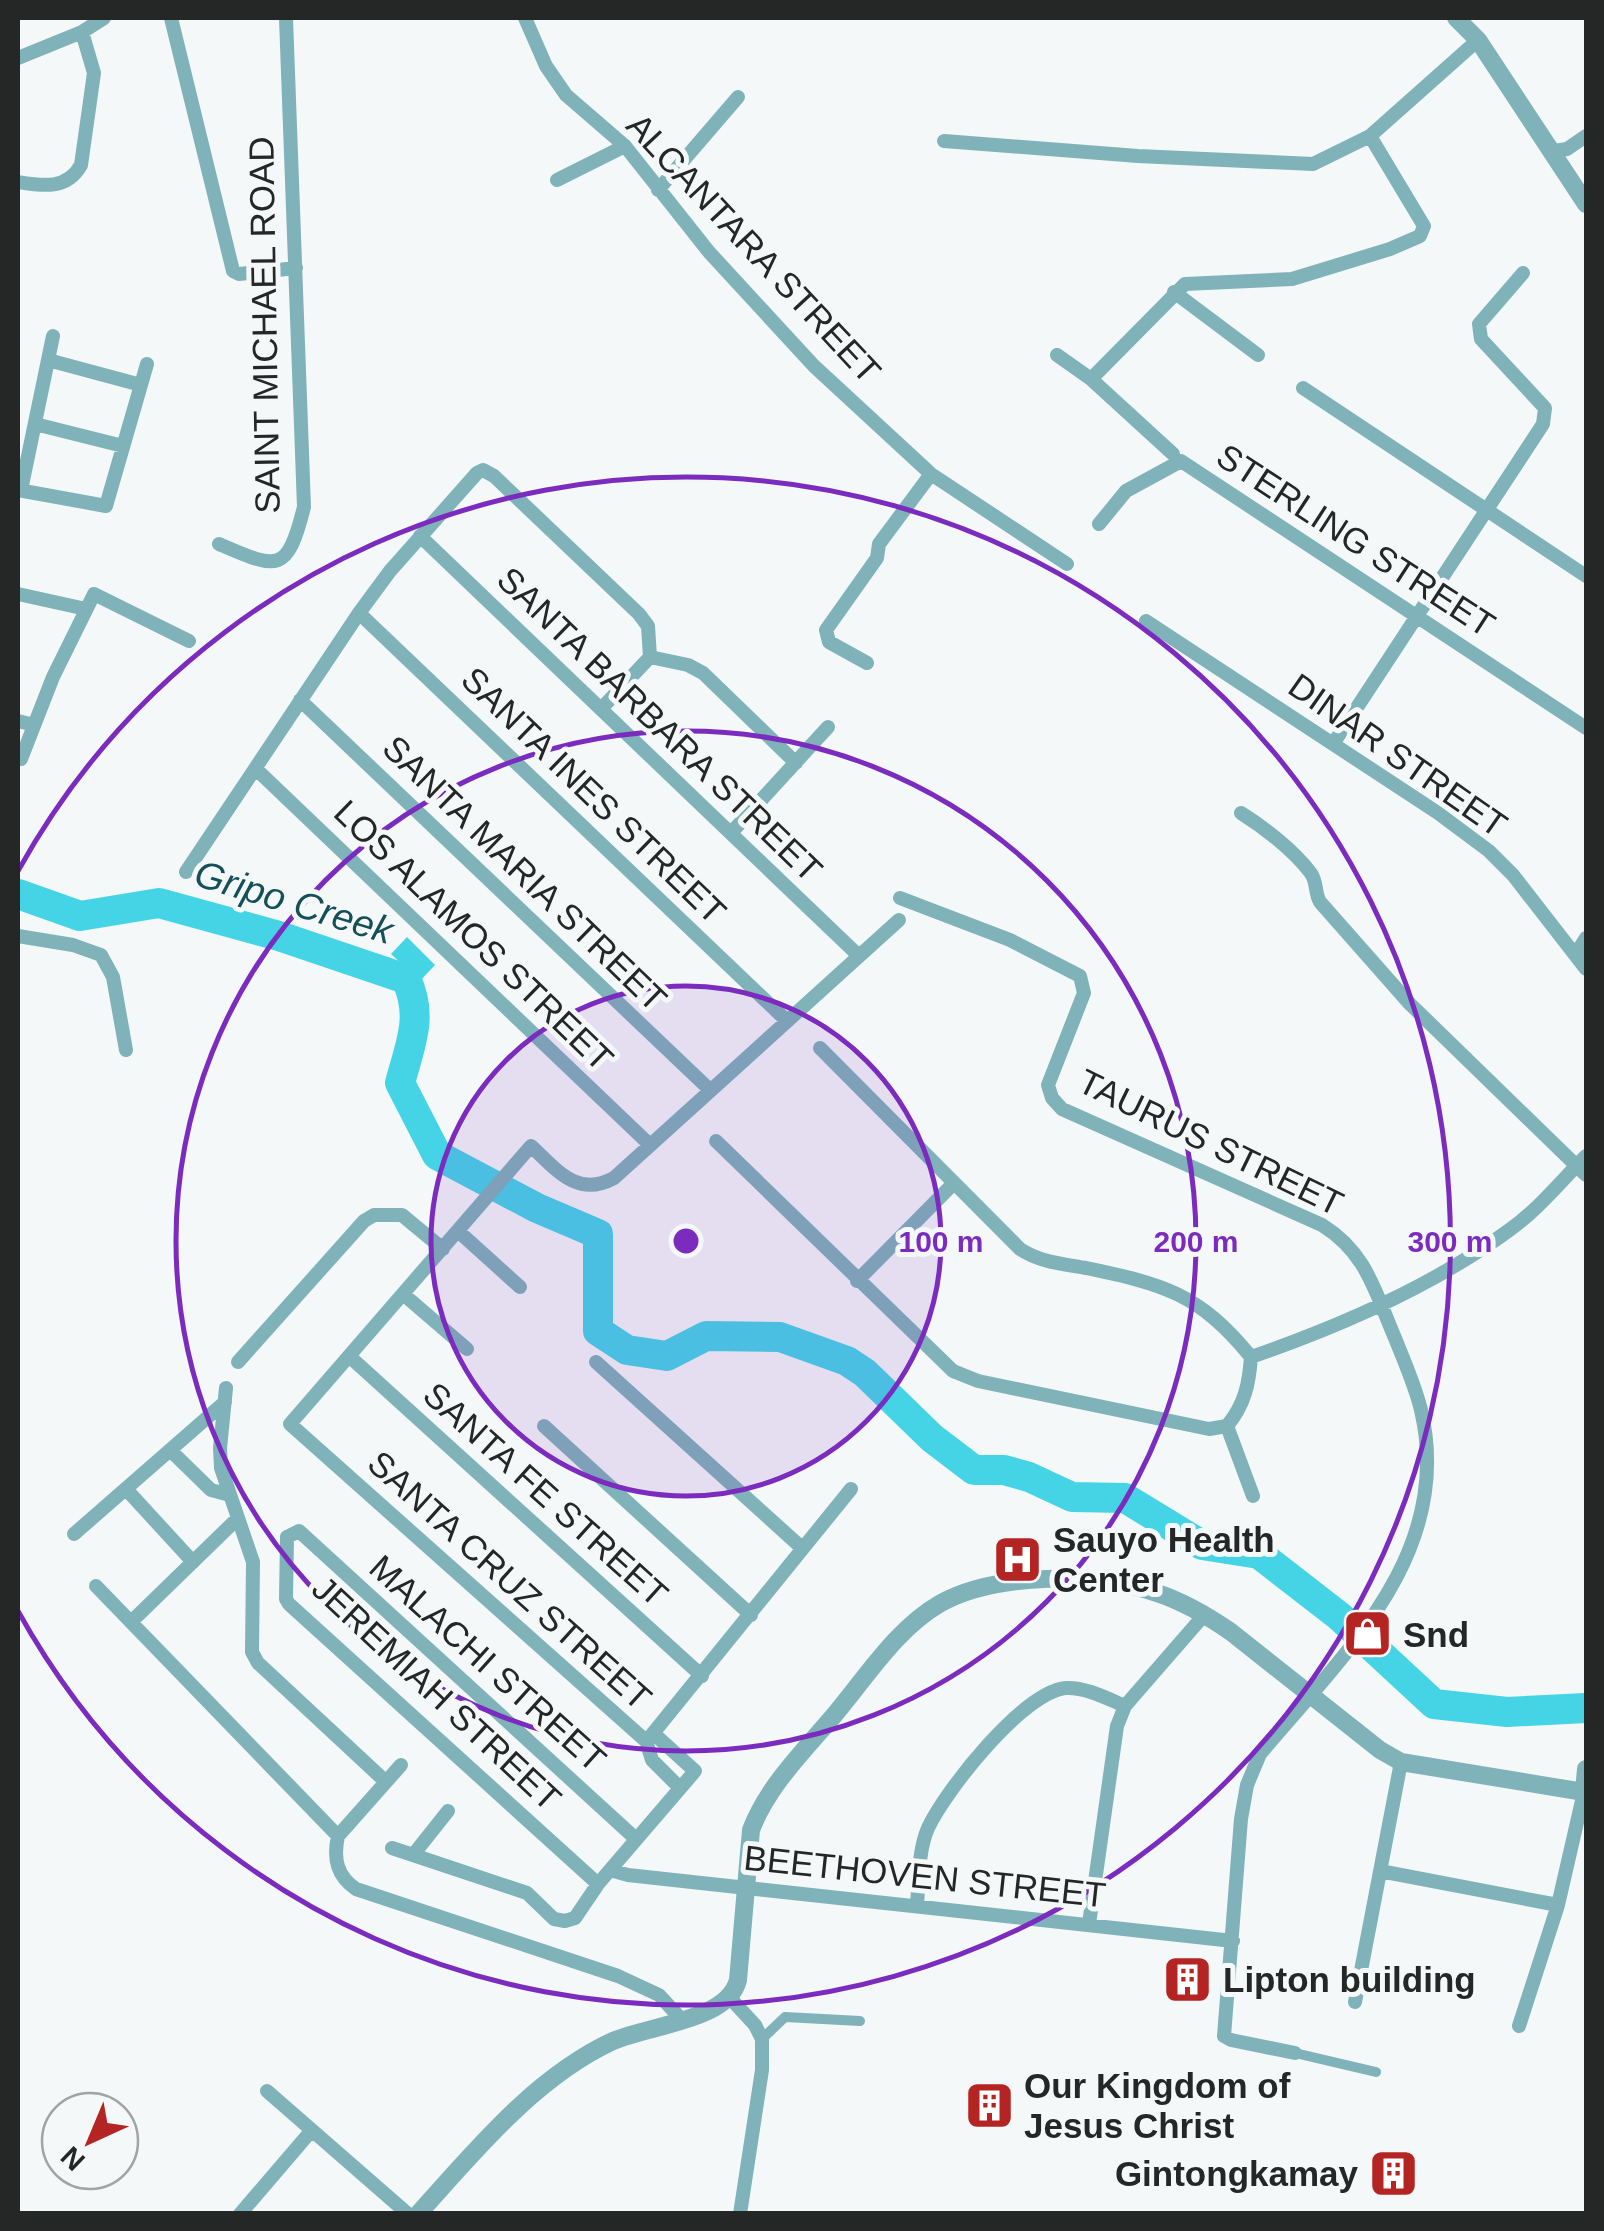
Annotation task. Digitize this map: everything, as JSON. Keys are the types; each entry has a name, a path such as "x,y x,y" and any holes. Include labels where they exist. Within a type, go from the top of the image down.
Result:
{"street":[{"path":"18,58 82,32 104,18"},
{"path":"171,18 233,271 238,274 296,268"},
{"name":"SAINT MICHAEL ROAD","path":"219,544 264,564 278,561 296,541 304,507 286,18"},
{"name":"ALCANTARA STREET","path":"525,18 546,66 566,96 625,146 709,252 814,366 930,474 1067,564"},
{"path":"1456,18 1478,40 1586,204"},
{"path":"18,182 59,184 75,176 82,165 94,73 82,32"},
{"path":"944,140 1138,156 1313,164 1370,136 1478,40"},
{"path":"658,190 738,97"},
{"path":"1091,379 1185,284 1292,278 1414,241 1424,226 1370,136"},
{"path":"1554,151 1567,149 1586,136"},
{"path":"556,180 625,146"},
{"path":"1333,744 1546,416 1545,408 1478,331 1479,324 1523,273"},
{"path":"1174,292 1258,355"},
{"path":"53,336 19,490 106,506 147,364"},
{"path":"1057,355 1091,379 1173,454"},
{"path":"48,360 141,385"},
{"path":"1303,388 1586,576"},
{"path":"35,424 123,446"},
{"name":"STERLING STREET","path":"1099,524 1126,491 1182,461 1586,728"},
{"path":"186,872 360,613 420,536 472,476 483,470 494,476 640,614 648,626 650,658 600,709"},
{"path":"867,663 826,638 826,630 876,558 879,544 930,474"},
{"name":"SANTA BARBARA STREET","path":"420,536 859,956"},
{"path":"18,594 86,608"},
{"path":"21,759 94,594 190,640"},
{"name":"SANTA INES STREET","path":"360,613 787,1021"},
{"name":"DINAR STREET","path":"1146,621 1438,813 1488,852 1514,875 1586,968"},
{"path":"650,658 688,665 703,673 796,763"},
{"name":"SANTA MARIA STREET","path":"300,700 709,1090"},
{"path":"18,720 34,725"},
{"path":"731,833 828,728"},
{"name":"LOS ALAMOS STREET","path":"256,769 650,1144"},
{"path":"1241,814 1312,874 1320,902 1410,1004 1583,1166 1511,1230 1380,1305 1347,1322 1251,1356"},
{"name":"TAURUS STREET","path":"900,898 1010,940 1080,976 1084,993 1048,1085 1052,1098 1062,1108 1342,1237 1363,1264 1410,1374 1421,1412 1426,1488 1408,1558 1388,1598 1260,1754 1241,1819 1224,2036 1295,2053"},
{"path":"349,1356 532,1146 568,1179 585,1187 600,1186 614,1178 899,920"},
{"path":"18,936 101,954 112,977 126,1050"},
{"path":"1576,954 1586,938"},
{"path":"716,1141 953,1371 978,1381 1210,1429 1227,1426 1241,1409 1250,1380 1251,1356 1214,1316 1184,1295 1150,1281 1030,1256 820,1048"},
{"path":"857,1281 954,1183"},
{"path":"238,1362 364,1221 374,1216 402,1214 443,1248"},
{"path":"458,1231 520,1287"},
{"path":"404,1294 466,1350"},
{"name":"SANTA CRUZ STREET","path":"349,1356 290,1424 649,1737 694,1771 680,1788 652,1760 649,1737"},
{"name":"SANTA FE STREET","path":"349,1356 702,1676"},
{"path":"596,1362 802,1548"},
{"path":"74,1534 226,1395 221,1468 253,1562 252,1652 258,1664 386,1782"},
{"path":"544,1426 751,1615"},
{"path":"1227,1426 1253,1496"},
{"path":"170,1450 210,1490 230,1494"},
{"path":"126,1489 193,1562"},
{"path":"649,1737 852,1489"},
{"path":"131,1622 237,1519"},
{"name":"MALACHI STREET","path":"299,1531 636,1839"},
{"name":"JEREMIAH STREET","path":"299,1531 288,1538 285,1546 289,1604 598,1884"},
{"path":"418,2214 511,2115 583,2058 614,2040 710,2011 730,1998 738,1980 751,1830 767,1797 902,1633 940,1604 995,1584 1044,1580 1134,1586 1205,1614 1312,1693 1380,1750 1401,1762 1585,1792"},
{"path":"96,1586 338,1836"},
{"path":"1090,1924 1116,1726 1126,1706 1205,1614"},
{"path":"917,1905 928,1830 946,1799 1010,1719 1040,1696 1068,1688 1126,1706"},
{"path":"1355,2002 1401,1762"},
{"path":"401,1765 338,1836 339,1872 356,1890 618,1976 659,1996 681,2019"},
{"path":"1518,2026 1558,1905 1585,1792 1586,1769"},
{"path":"392,1848 527,1893 554,1919 565,1921 575,1918 598,1884 680,1788"},
{"path":"413,1855 448,1811"},
{"name":"BEETHOVEN STREET","path":"610,1870 1233,1941"},
{"path":"1380,1871 1558,1905"},
{"path":"730,1998 762,2039 762,2070 740,2214"},
{"path":"762,2039 785,2017 860,2020"},
{"path":"1295,2053 1376,2072"},
{"path":"267,2091 408,2214"},
{"path":"240,2214 312,2130"}],"water":[{"path":"407,937 435,965 420,981 391,954"}],"waterway":[{"name":"Gripo Creek","path":"18,894 80,916 159,903 279,936 406,979 415,1018 400,1083 437,1155 537,1208 598,1234 598,1331 627,1350 667,1356 706,1336 780,1337 847,1361 865,1373 932,1438 974,1470 1004,1470 1072,1497 1125,1498 1202,1545 1259,1554 1339,1616 1434,1704 1507,1712 1586,1708"}],"place":[{"name":"Sauyo Health Center","path":"1018,1559"},
{"name":"Snd","path":"1368,1634"},
{"name":"Lipton building","path":"1188,1979"},
{"name":"Our Kingdom of Jesus Christ","path":"989,2105"},
{"name":"Gintongkamay","path":"1393,2173"}]}
